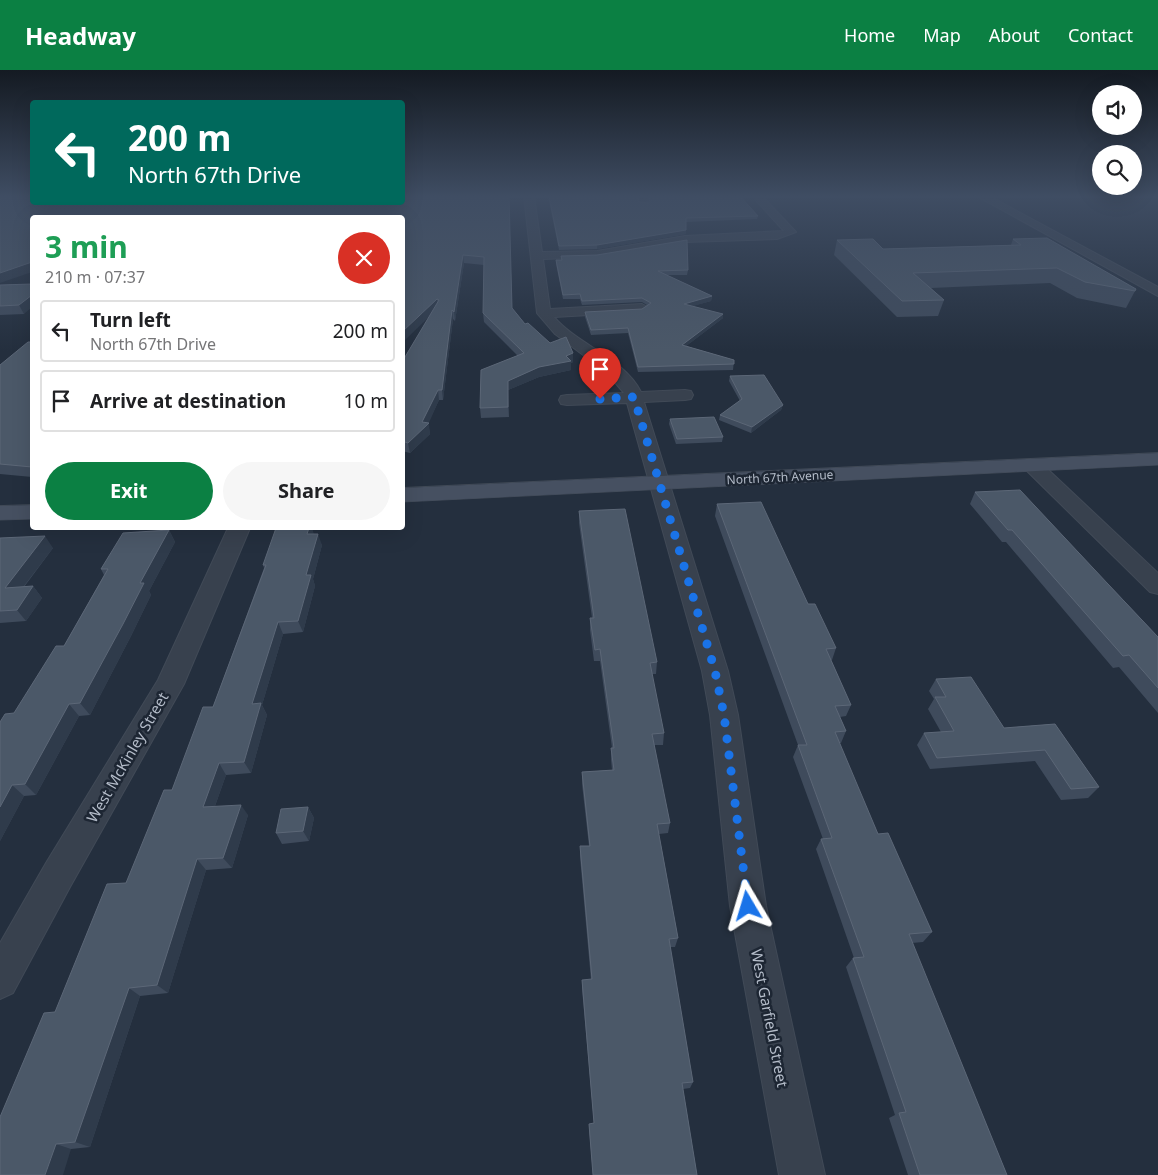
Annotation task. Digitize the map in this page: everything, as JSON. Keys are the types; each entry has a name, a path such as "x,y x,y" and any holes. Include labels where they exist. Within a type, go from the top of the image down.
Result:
{"main road":[{"name":"North 67th Avenue","path":"405,495 1158,460"},
{"path":"0,514 30,512"}],"street":[{"path":"535,248 544,313 642,308"},
{"path":"536,256 597,254 635,248"},
{"path":"1077,248 1158,292"},
{"name":"West Garfield Street","path":"544,313 554,325 622,377 634,397 660,483 706,637 724,715 748,906 802,1175"},
{"path":"567,400 685,395"},
{"path":"1033,466 1158,586"},
{"name":"West McKinley Street","path":"0,980 58,875 170,684 239,530"}],"building":[{"path":"0,248 30,248 30,263 0,273"},
{"path":"405,248 510,248 512,308 525,324 528,323 550,343 566,337 573,353 566,356 571,361 539,367 508,381 508,407 480,408 481,370 524,353 483,313 484,257 463,255 454,312 452,310 442,390 438,390 422,422 429,423 408,443 405,442 405,357 439,300 437,299 405,329"},
{"path":"642,248 687,248 688,270 658,271 712,296 684,304 723,314 682,345 734,360 734,364 638,367 628,328 591,330 585,312 642,309 651,303 642,298 582,301 580,294 563,295 556,260 562,260 561,256 597,255"},
{"path":"845,248 1064,248 1136,289 1135,291 1085,282 1057,268 913,273 944,300 902,301"},
{"path":"30,284 30,297 19,305 0,306 0,285"},
{"path":"30,342 30,467 0,464 0,365"},
{"path":"764,375 783,405 752,427 720,415 742,399 730,376"},
{"path":"714,417 723,437 677,439 670,419"},
{"path":"1020,490 1158,637 1158,688 1129,655 1123,656 1012,530 1008,530 975,492"},
{"path":"761,502 808,604 815,604 836,648 826,649 851,705 835,706 846,731 835,732 878,834 888,833 932,932 909,934 1007,1175 920,1175 899,1113 906,1112 853,958 864,957 821,839 832,838 798,745 807,745 717,504"},
{"path":"625,509 657,662 650,663 664,733 652,734 670,823 657,824 678,938 669,939 693,1082 682,1083 697,1175 593,1175 589,1124 594,1123 582,980 592,979 580,846 590,846 582,772 614,770 611,748 614,748 600,649 595,650 590,618 594,618 579,511"},
{"path":"169,530 140,583 144,583 123,624 80,703 69,704 25,784 12,785 0,807 0,722 5,714 14,713 56,646 64,646 108,569 101,569 123,533"},
{"path":"275,530 308,530 307,534 318,534 306,575 311,575 298,621 278,622 252,704 261,703 244,762 219,763 203,807 241,805 223,858 197,859 157,985 129,988 75,1142 56,1144 45,1175 0,1175 0,1117 44,1013 55,1012 107,884 126,883 164,790 172,790 203,707 213,707 266,565 263,565"},
{"path":"45,536 5,588 33,586 17,610 0,611 0,538"},
{"path":"971,677 1004,728 1055,724 1099,787 1071,789 1045,750 937,758 924,733 954,731 935,697 946,697 936,679"},
{"path":"308,807 303,831 276,833 281,809"}],"route":[{"path":"600,399 634,397 706,637 724,715 748,906"}]}
